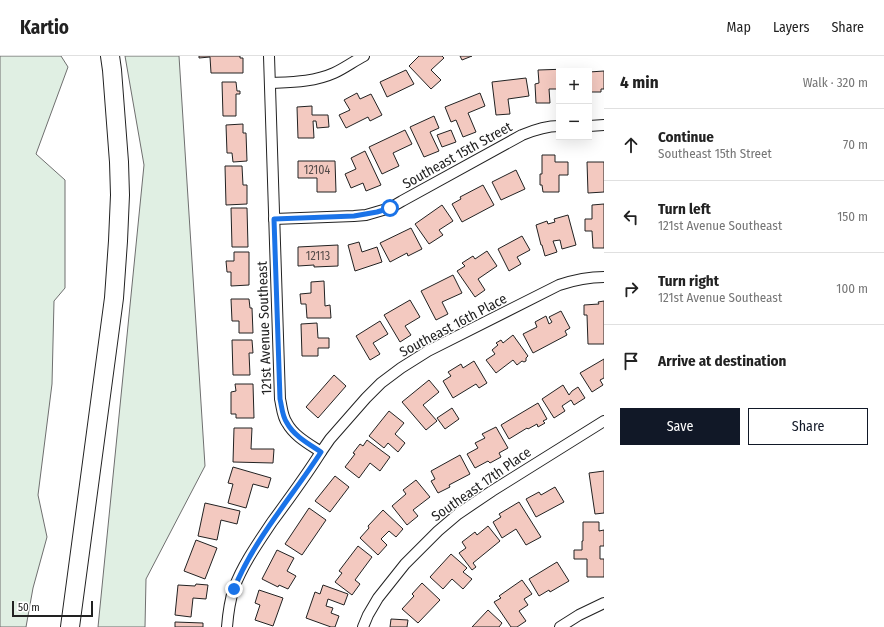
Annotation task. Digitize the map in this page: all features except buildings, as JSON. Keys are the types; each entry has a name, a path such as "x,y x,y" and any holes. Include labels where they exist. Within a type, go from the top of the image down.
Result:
{"highway":[{"path":"70,627 112,312 118,242 120,195 119,162 111,63"}],"street":[{"name":"121st Avenue Southeast","path":"269,56 280,399 282,412 286,423 294,434 321,452"},
{"path":"270,83 298,82 316,79 334,73 364,56"},
{"path":"592,126 604,125"},
{"name":"Southeast 15th Street","path":"274,219 354,216 390,208 522,135 550,126 556,126"},
{"name":"Southeast 16th Place","path":"321,452 330,439 381,383 428,351 559,285 590,277 604,277"},
{"name":"Southeast 17th Place","path":"363,627 378,598 405,564 438,531 458,514 492,491 604,420"},
{"path":"227,627 234,589 248,560 261,538 321,452"},
{"path":"560,627 579,615 604,603"}],"green space":[{"path":"0,56 61,56 68,67 36,154 65,180 65,288 54,301 52,384 38,495 47,537 33,588 26,627 0,627"},
{"path":"125,56 179,56 205,466 146,579 145,627 98,627 144,165"}],"route":[{"path":"234,589 261,538 321,452 294,434 286,423 282,412 280,399 274,219 366,215 390,208"}]}
